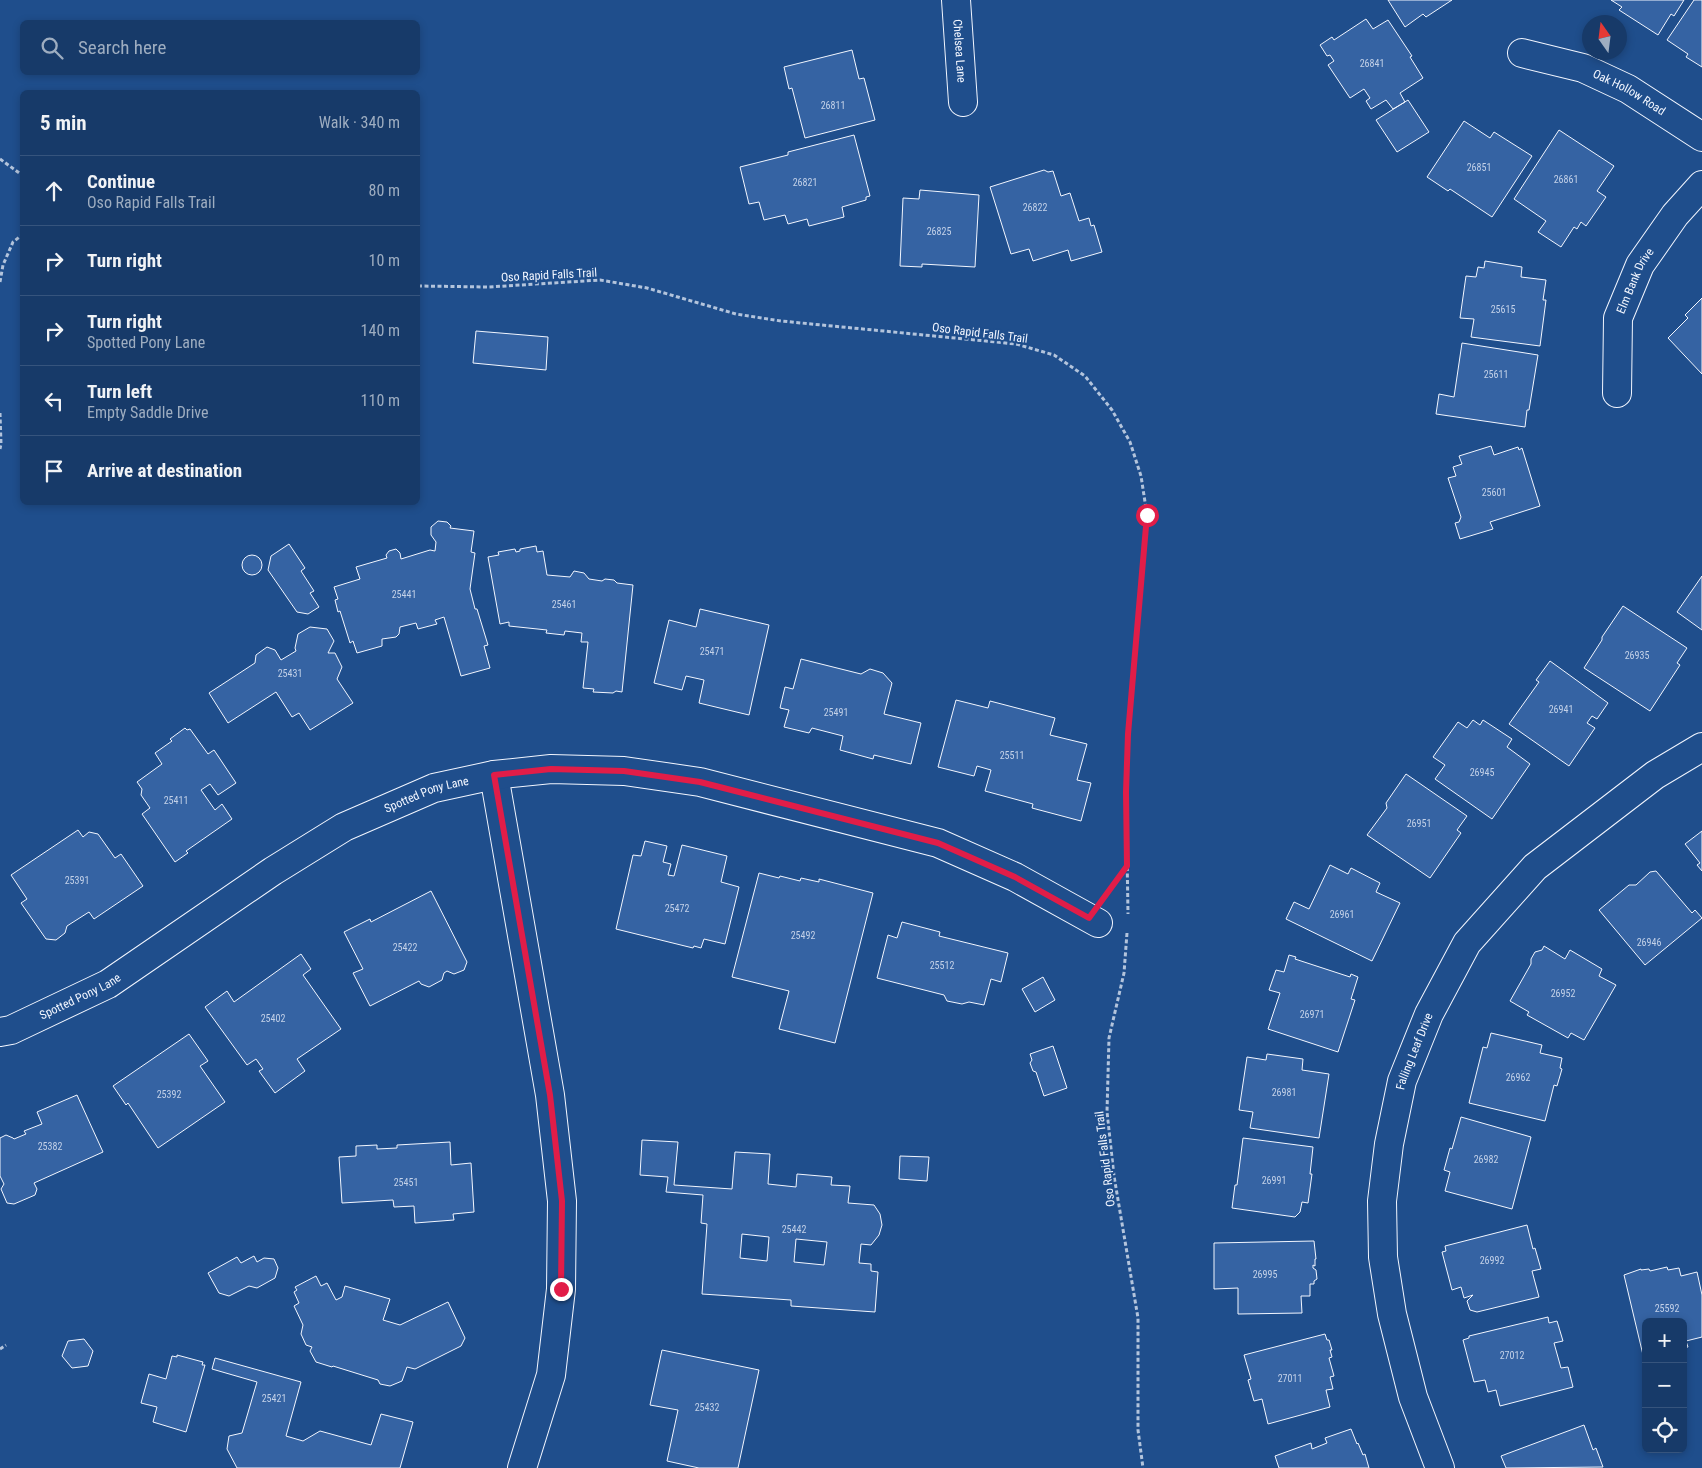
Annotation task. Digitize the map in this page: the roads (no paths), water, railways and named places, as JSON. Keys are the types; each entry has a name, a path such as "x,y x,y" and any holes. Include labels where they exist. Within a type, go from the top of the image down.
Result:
{"street":[{"name":"Chelsea Lane","path":"956,0 963,102"},
{"name":"Oak Hollow Road","path":"1522,53 1583,68 1628,89 1702,137"},
{"name":"Elm Bank Drive","path":"1617,393 1618,318 1640,265 1676,215 1702,185"},
{"name":"Falling Leaf Drive","path":"1440,1468 1413,1397 1392,1314 1382,1257 1382,1201 1389,1144 1402,1081 1429,1014 1467,943 1535,867 1655,775 1702,746"},
{"name":"Spotted Pony Lane","path":"0,1032 10,1030 108,984 344,826 434,788 494,775 551,769 624,771 700,782 938,843 1015,877 1094,921"},
{"path":"494,775 550,1095 562,1201 561,1289 551,1375 522,1468"}]}
